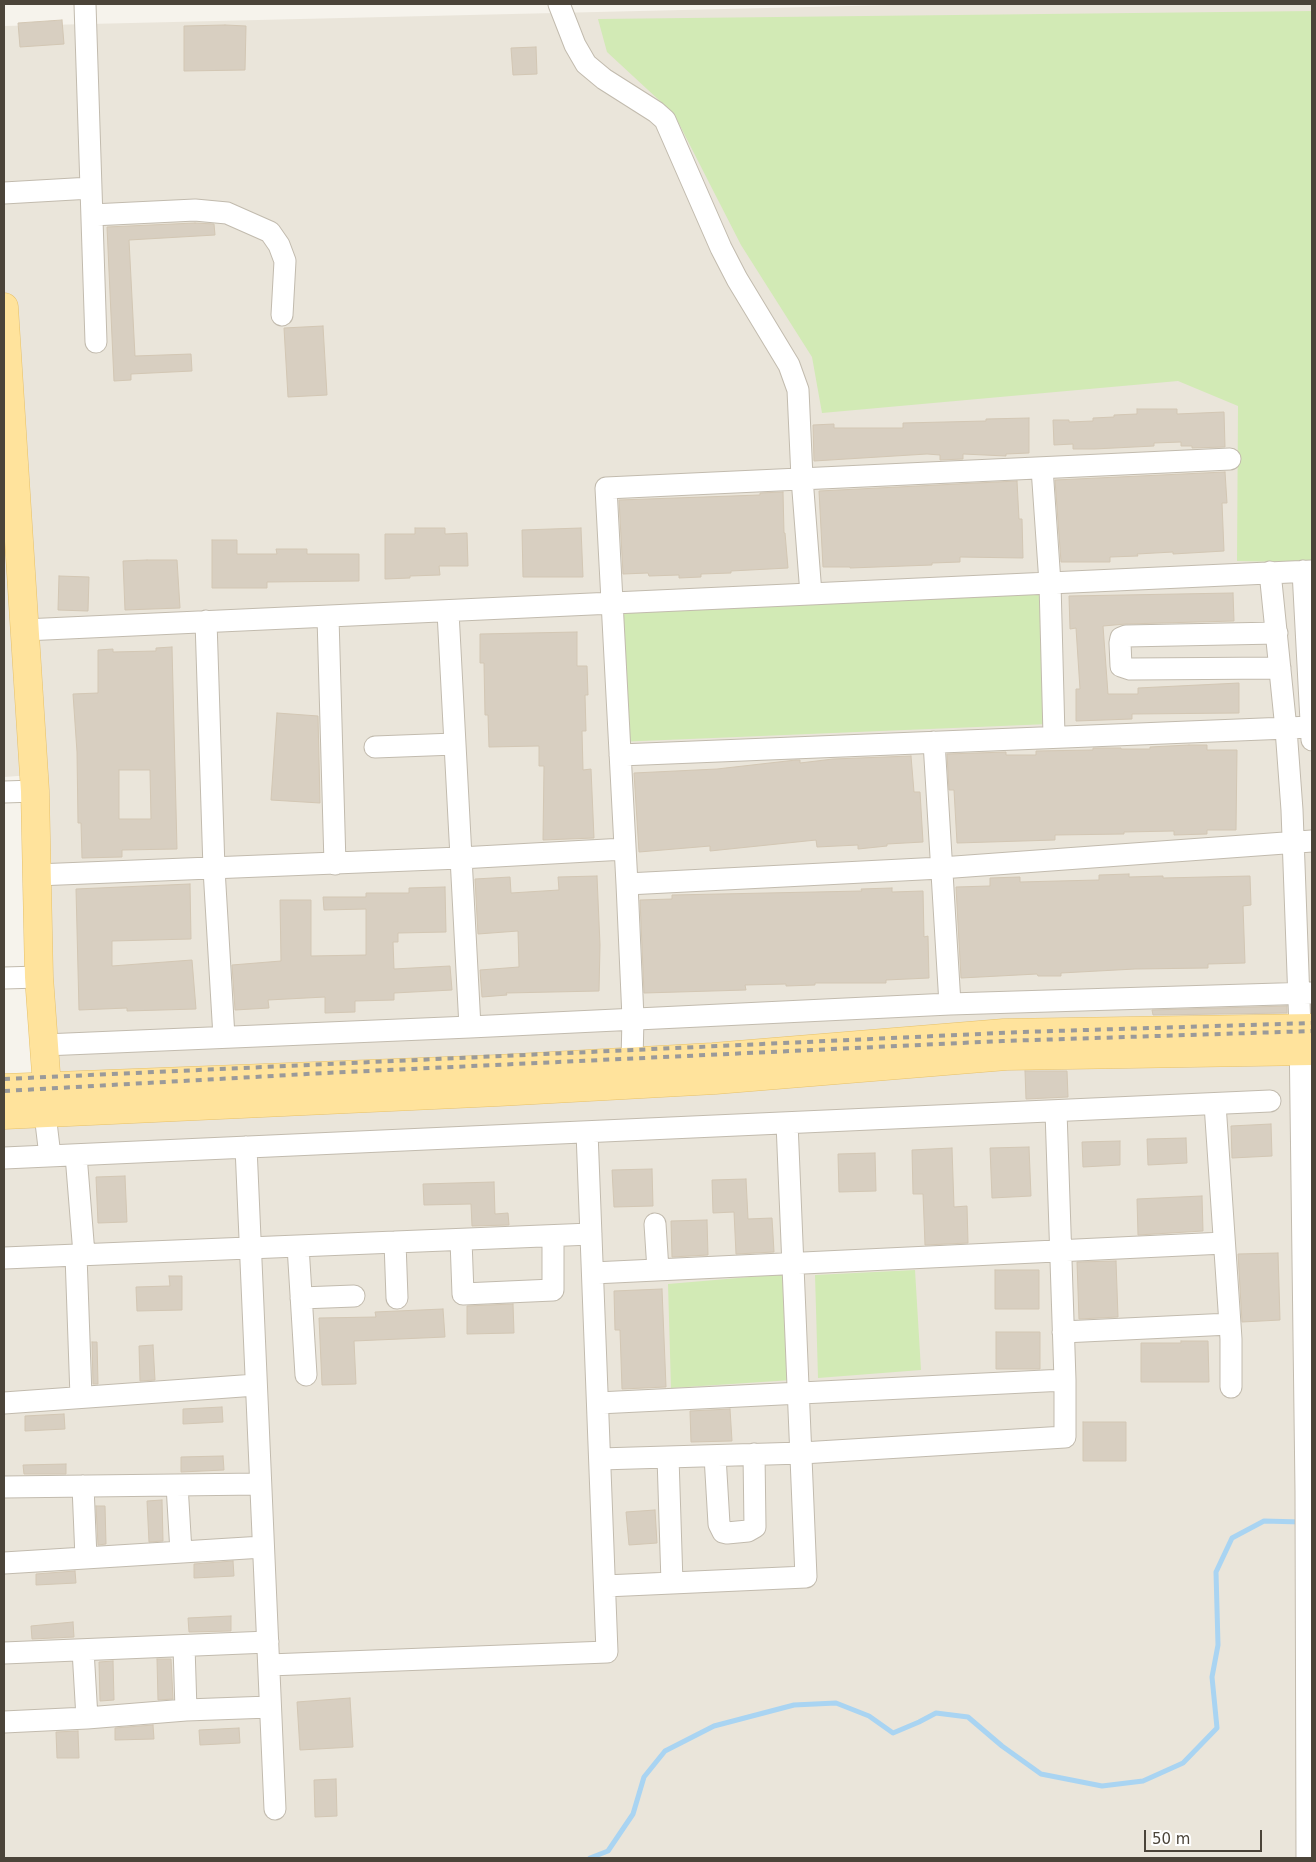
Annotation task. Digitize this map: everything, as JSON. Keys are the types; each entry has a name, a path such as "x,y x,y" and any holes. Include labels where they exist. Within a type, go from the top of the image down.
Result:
{"main road":[{"path":"4,307 7,410 20,570 34,791 39,977 47,1087 45,1114"},
{"path":"4,1088 487,1069 713,1057 1004,1032 1306,1040"},
{"path":"4,1115 715,1080 1006,1056 1306,1040"}],"street":[{"path":"85,4 96,342"},
{"path":"560,4 576,46 586,64 604,79 656,112 665,120 733,272 789,364 798,390 802,478 811,594"},
{"path":"4,193 91,188"},
{"path":"92,215 195,210 227,213 270,232 279,245 285,261 282,315"},
{"path":"632,1061 633,1018 627,884 606,488 1230,459"},
{"path":"1042,468 1050,583 1054,736"},
{"path":"24,630 1307,571 1312,731 1286,729 1054,736 620,755"},
{"path":"1270,572 1286,729 1302,842 1306,1040 1307,1858"},
{"path":"448,612 470,1027"},
{"path":"328,617 335,864"},
{"path":"206,621 214,869 224,1037"},
{"path":"1277,633 1126,636 1121,638 1120,643 1121,666 1130,669 1280,668"},
{"path":"934,742 950,1004"},
{"path":"375,746 455,744"},
{"path":"4,792 34,791"},
{"path":"627,884 941,868 1302,842"},
{"path":"36,875 335,864 625,849"},
{"path":"4,978 39,977"},
{"path":"44,1045 950,1004 1305,993"},
{"path":"4,1158 1270,1101"},
{"path":"1215,1104 1230,1324 1231,1387"},
{"path":"600,1459 802,1453 1065,1437 1064,1332 1056,1111"},
{"path":"45,1114 50,1156"},
{"path":"605,1586 806,1577 787,1123"},
{"path":"269,1665 608,1652 587,1132"},
{"path":"246,1147 275,1809"},
{"path":"76,1154 80,1255 81,1397"},
{"path":"655,1224 658,1270"},
{"path":"4,1258 591,1234"},
{"path":"461,1240 463,1294 472,1294 553,1290 553,1236"},
{"path":"395,1242 398,1298"},
{"path":"592,1273 1224,1242"},
{"path":"298,1246 306,1376"},
{"path":"301,1298 354,1296"},
{"path":"1064,1332 1230,1324"},
{"path":"598,1403 1065,1380"},
{"path":"4,1403 256,1385"},
{"path":"715,1456 719,1524 723,1532 727,1533 748,1531 755,1527 754,1454"},
{"path":"668,1457 672,1583"},
{"path":"4,1487 260,1484"},
{"path":"177,1485 181,1552"},
{"path":"83,1486 86,1558"},
{"path":"4,1563 263,1547"},
{"path":"4,1653 268,1642"},
{"path":"184,1646 186,1710"},
{"path":"83,1650 87,1718"},
{"path":"4,1722 186,1710 270,1707"}],"shaded area":[{"path":"936,4 1312,4 1312,1014 1308,1015 1312,1027 1312,1858 4,1858 4,1111 48,1109 32,775 4,777 4,26"}],"green space":[{"path":"1312,11 1312,560 1283,562 1237,561 1238,406 1178,381 822,413 812,357 741,245 674,114 607,52 598,19"},
{"path":"1044,590 1049,724 617,742 610,614"},
{"path":"915,1270 921,1370 818,1378 815,1275"},
{"path":"785,1274 792,1380 671,1388 668,1284"}],"building":[{"path":"62,20 64,44 20,47 18,23"},
{"path":"184,26 246,26 245,70 184,71"},
{"path":"536,47 537,74 513,75 511,48"},
{"path":"195,223 214,224 215,235 129,240 135,356 191,354 192,371 131,374 131,380 114,381 107,227"},
{"path":"323,326 327,395 288,397 284,328"},
{"path":"1137,409 1177,409 1177,414 1224,412 1225,447 1192,448 1192,446 1181,446 1181,442 1154,443 1154,446 1094,449 1073,449 1073,444 1054,445 1053,420 1069,420 1069,422 1093,421 1093,418 1137,414"},
{"path":"1029,418 1029,453 1006,454 1006,456 963,454 963,459 940,460 940,455 927,454 814,461 813,425 834,424 834,428 903,428 903,423"},
{"path":"1225,472 1227,503 1222,503 1224,551 1137,554 1138,556 1110,557 1110,562 1061,562 1055,480"},
{"path":"1017,481 1019,519 1022,519 1023,558 960,557 960,562 932,563 932,565 823,567 819,491"},
{"path":"783,492 784,533 788,568 731,571 731,573 701,574 701,577 679,578 679,575 649,576 648,573 623,574 619,500 760,495 760,493"},
{"path":"415,528 445,528 445,534 467,533 468,566 439,566 440,575 385,579 385,534 415,534"},
{"path":"581,528 583,577 523,577 522,530"},
{"path":"212,540 237,540 237,554 277,554 276,549 307,549 307,554 359,554 359,581 267,582 267,588 212,588"},
{"path":"177,560 180,608 125,610 123,561"},
{"path":"59,576 89,577 88,611 58,610"},
{"path":"1233,593 1234,621 1103,626 1108,694 1138,694 1138,688 1239,683 1239,713 1132,714 1132,719 1076,721 1076,689 1080,689 1076,628 1070,629 1069,596"},
{"path":"577,632 577,666 587,666 588,695 585,695 586,731 582,731 583,770 591,769 594,838 543,840 544,766 539,766 539,746 489,747 488,715 485,715 484,663 480,663 480,634"},
{"path":"172,647 177,849 122,850 122,857 82,858 81,823 78,823 77,752 73,694 98,693 98,650 113,649 113,652 156,651 156,648","holes":["119,770 150,770 151,819 119,819"]},
{"path":"277,713 318,716 320,803 271,800"},
{"path":"1207,745 1207,750 1237,750 1236,830 1207,830 1207,834 1174,835 1174,831 1055,835 1055,840 957,843 954,790 949,790 947,754 1006,752 1006,755 1036,755 1036,751 1093,750 1093,748 1150,749 1150,747"},
{"path":"911,756 914,792 920,792 923,842 887,844 887,846 858,849 858,845 817,847 816,840 710,851 710,846 639,852 634,773 717,769 796,760 800,760 800,763 833,759"},
{"path":"1129,874 1129,877 1163,876 1163,878 1250,876 1251,905 1243,906 1245,963 1208,964 1208,968 1061,973 1061,976 1038,976 1037,974 961,978 956,887 990,886 990,878 1020,877 1020,882 1099,880 1099,875"},
{"path":"597,876 600,945 599,991 506,993 507,995 482,997 480,970 519,967 518,931 478,934 475,879 510,877 511,893 559,890 558,877"},
{"path":"190,884 191,939 112,941 112,966 192,960 196,1009 127,1011 127,1008 79,1010 76,889"},
{"path":"445,887 446,932 398,933 398,942 393,942 394,969 450,966 452,990 394,993 394,1000 355,1001 355,1012 325,1013 325,997 268,1000 269,1008 235,1010 232,965 281,961 280,900 311,900 311,956 366,955 366,909 324,910 323,897 366,897 366,893 409,893 409,888"},
{"path":"892,888 892,892 923,891 924,937 928,936 929,978 886,980 886,983 815,983 815,985 786,986 786,984 745,985 746,990 644,993 640,900 672,899 672,895 862,891 861,889"},
{"path":"1287,1006 1287,1013 1153,1015 1152,1010"},
{"path":"1025,1071 1067,1071 1068,1097 1026,1099"},
{"path":"1271,1124 1272,1156 1232,1158 1231,1126"},
{"path":"1186,1138 1187,1163 1148,1165 1147,1139"},
{"path":"1120,1141 1120,1165 1083,1167 1082,1142"},
{"path":"1029,1147 1031,1196 992,1198 990,1148"},
{"path":"952,1148 954,1207 967,1206 968,1243 925,1245 923,1194 913,1194 912,1150"},
{"path":"875,1153 876,1191 839,1192 838,1154"},
{"path":"652,1169 653,1206 614,1207 612,1170"},
{"path":"125,1176 127,1222 98,1223 96,1177"},
{"path":"746,1179 748,1219 772,1218 774,1252 736,1254 734,1212 713,1213 712,1180"},
{"path":"494,1182 495,1214 508,1213 509,1225 472,1226 471,1204 424,1205 423,1184"},
{"path":"1202,1196 1203,1231 1138,1235 1137,1199"},
{"path":"707,1220 708,1255 672,1257 671,1221"},
{"path":"1278,1253 1280,1320 1242,1322 1238,1254"},
{"path":"1116,1261 1118,1317 1079,1319 1077,1262"},
{"path":"995,1270 1039,1270 1039,1309 995,1309"},
{"path":"169,1276 182,1276 182,1310 137,1311 136,1287 170,1286"},
{"path":"662,1289 666,1387 622,1389 620,1330 615,1330 614,1291"},
{"path":"513,1304 514,1333 467,1334 467,1306"},
{"path":"443,1309 445,1337 354,1341 356,1384 322,1385 319,1318 376,1317 375,1312"},
{"path":"996,1332 1040,1332 1040,1369 996,1369"},
{"path":"1181,1341 1208,1341 1209,1382 1141,1382 1141,1343 1181,1343"},
{"path":"92,1342 97,1342 98,1384 93,1384"},
{"path":"153,1345 155,1380 140,1381 139,1346"},
{"path":"222,1407 223,1422 183,1424 183,1409"},
{"path":"730,1409 732,1441 691,1442 690,1411"},
{"path":"64,1414 65,1429 25,1431 25,1416"},
{"path":"1083,1422 1126,1422 1126,1461 1083,1461"},
{"path":"223,1456 224,1470 181,1472 181,1457"},
{"path":"66,1464 66,1474 24,1474 23,1465"},
{"path":"162,1500 163,1541 149,1542 147,1501"},
{"path":"96,1506 105,1506 106,1544 98,1545"},
{"path":"655,1510 657,1543 629,1545 626,1512"},
{"path":"233,1561 234,1576 194,1578 194,1564"},
{"path":"75,1571 76,1583 36,1585 36,1574"},
{"path":"231,1616 231,1631 189,1632 188,1618"},
{"path":"73,1622 74,1637 32,1639 31,1626"},
{"path":"157,1659 171,1659 173,1699 158,1700"},
{"path":"113,1661 114,1700 100,1701 99,1662"},
{"path":"350,1698 353,1747 300,1750 297,1702"},
{"path":"153,1725 154,1739 115,1740 115,1728"},
{"path":"239,1728 240,1743 200,1745 199,1730"},
{"path":"78,1731 79,1758 57,1758 56,1732"},
{"path":"336,1779 337,1816 315,1817 314,1780"}],"waterway":[{"path":"590,1858 608,1851 633,1814 644,1777 665,1751 714,1726 794,1705 836,1703 869,1716 893,1733 936,1713 968,1717 1002,1746 1041,1774 1102,1786 1143,1781 1183,1763 1217,1728 1212,1677 1218,1645 1216,1572 1232,1538 1264,1521 1301,1522"}],"railway":[{"path":"4,1079 1022,1032 1312,1023"},
{"path":"4,1091 325,1073 1003,1041 1312,1031"}]}
